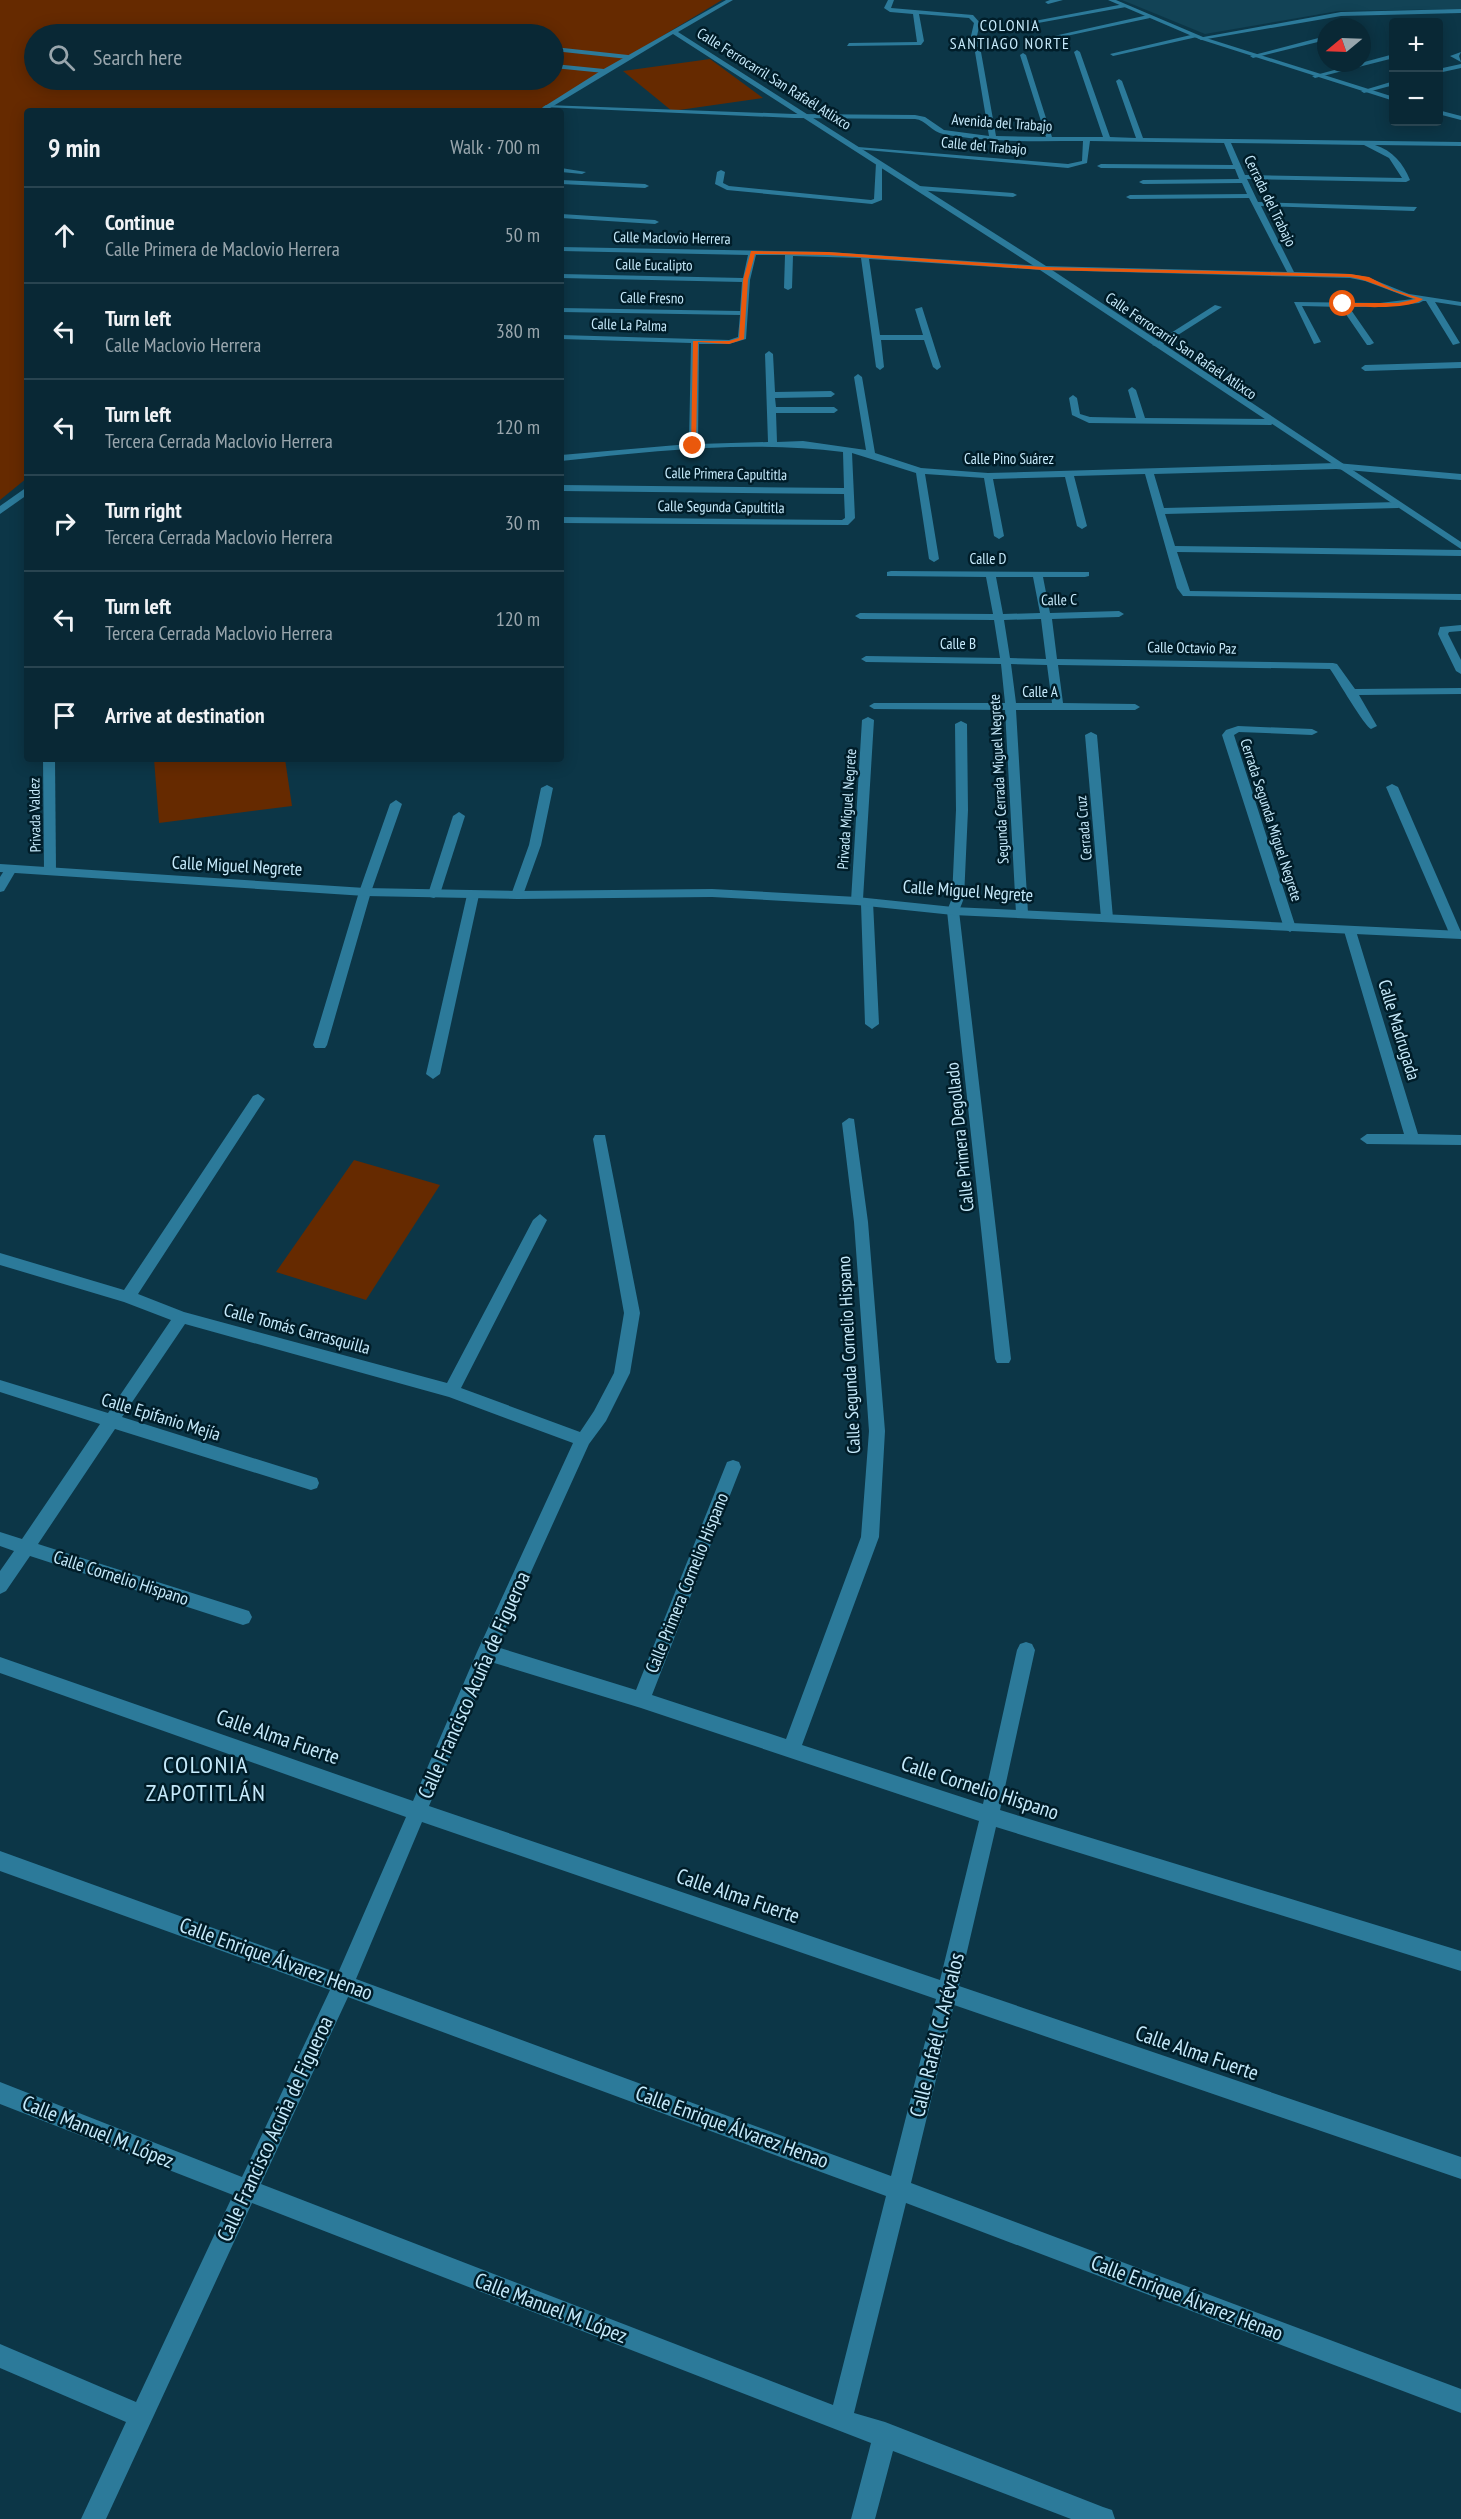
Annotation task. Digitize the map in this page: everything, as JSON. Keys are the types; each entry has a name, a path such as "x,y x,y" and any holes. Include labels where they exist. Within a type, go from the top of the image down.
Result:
{"street":[{"path":"545,108 628,57 730,0"},
{"path":"891,0 887,9 971,16 977,23 974,36 993,138"},
{"path":"1048,2 1060,0"},
{"path":"1111,0 1198,37 1389,98"},
{"path":"1016,25 1124,6"},
{"path":"849,45 919,44 921,41 916,11"},
{"path":"1113,54 1198,37 1341,14 1461,11"},
{"path":"1057,36 1148,17"},
{"name":"Calle Ferrocarril San Rafaél Atlixco","path":"674,32 1043,268 1336,466 1461,546"},
{"path":"1116,45 1185,32"},
{"path":"1253,56 1317,40"},
{"path":"564,50 628,57"},
{"path":"1077,52 1107,140"},
{"path":"1461,54 1453,56 1461,60"},
{"path":"1023,55 1050,140"},
{"path":"1315,76 1389,57"},
{"path":"1443,70 1461,66"},
{"path":"564,67 604,71"},
{"path":"1119,81 1140,140"},
{"path":"1364,91 1389,84"},
{"name":"Avenida del Trabajo","path":"564,109 915,117 923,118 942,132 993,138 1461,144"},
{"path":"1443,113 1461,118"},
{"name":"Calle del Trabajo","path":"858,149 1068,166 1084,162 1087,140"},
{"name":"Cerrada del Trabajo","path":"1227,141 1243,179 1291,273"},
{"path":"1143,182 1243,179 1406,180 1388,153 1381,148 1343,146"},
{"path":"721,172 719,184 727,188 875,202 878,200 879,163"},
{"path":"1101,166 1238,167"},
{"path":"564,170 582,172"},
{"path":"564,182 645,186"},
{"path":"919,188 1013,195"},
{"path":"1130,197 1254,200 1414,209"},
{"path":"564,216 655,222"},
{"name":"Calle Maclovio Herrera","path":"564,249 789,253 1043,268 1291,273 1367,279 1393,291 1425,299 1461,304"},
{"path":"742,313 746,280 753,252"},
{"path":"788,288 789,253"},
{"path":"865,256 878,338 880,367"},
{"name":"Calle Eucalipto","path":"564,276 746,280"},
{"path":"1317,342 1297,304 1398,304 1414,303 1425,299 1456,343"},
{"path":"1343,304 1370,343"},
{"path":"1156,345 1218,308"},
{"path":"919,309 937,367"},
{"name":"Calle Fresno","path":"564,310 742,313"},
{"name":"Calle La Palma","path":"564,337 738,342 742,339 742,313"},
{"path":"878,338 928,337"},
{"path":"693,446 695,341"},
{"path":"769,354 773,444"},
{"path":"1365,368 1461,365"},
{"path":"858,377 871,454"},
{"path":"1132,390 1141,421"},
{"path":"772,395 831,394"},
{"path":"1073,398 1076,415 1081,418 1271,422"},
{"path":"772,410 834,410"},
{"name":"Calle Pino Suárez","path":"564,458 693,446 773,444 830,446 871,454 920,471 988,476 1336,466 1461,477"},
{"path":"847,449 849,490"},
{"path":"920,471 934,559"},
{"path":"1149,473 1182,588 1187,594 1461,597"},
{"path":"1069,474 1082,526"},
{"path":"988,476 999,536"},
{"name":"Calle Primera Capultitla","path":"564,488 849,490"},
{"name":"Calle Segunda Capultitla","path":"564,520 842,523 848,522 850,518 849,490"},
{"path":"0,511 24,492"},
{"path":"1159,511 1398,505"},
{"path":"1172,549 1461,553"},
{"name":"Calle D","path":"891,574 1085,574"},
{"name":"Segunda Cerrada Miguel Negrete","path":"990,574 1001,617 1004,659 1012,707 1022,913"},
{"path":"1037,574 1046,616 1058,707"},
{"name":"Calle C","path":"860,616 1001,617 1119,614"},
{"path":"1461,628 1444,629 1443,634 1461,671"},
{"name":"Calle B","path":"866,658 1050,660"},
{"name":"Calle Octavio Paz","path":"1050,660 1333,666 1352,692"},
{"path":"1371,726 1352,692 1461,691"},
{"name":"Calle A","path":"874,706 1135,707"},
{"name":"Privada Miguel Negrete","path":"868,720 862,901 872,1024"},
{"name":"Calle Primera Degollado","path":"961,724 960,854 958,898 953,911 1003,1359"},
{"name":"Cerrada Segunda Miguel Negrete","path":"1290,928 1228,735 1238,729 1312,732"},
{"name":"Cerrada Cruz","path":"1091,735 1107,918"},
{"name":"Privada Valdez","path":"49,762 51,870"},
{"path":"1392,787 1459,935"},
{"path":"518,896 535,845 547,788"},
{"path":"320,1045 364,892 396,804"},
{"path":"434,894 459,816"},
{"path":"0,888 6,868"},
{"name":"Calle Miguel Negrete","path":"6,868 364,892 518,896 712,893 862,901 953,911 1459,935"},
{"path":"433,1074 473,895"},
{"name":"Calle Madrugada","path":"1350,931 1413,1140"},
{"path":"128,1297 258,1099"},
{"name":"Calle Segunda Cornelio Hispano","path":"791,1750 870,1537 877,1431 861,1222 849,1124"},
{"name":"Calle Francisco Acuña de Figueroa","path":"93,2519 245,2190 344,1983 486,1652 584,1440 600,1416 622,1373 632,1313 600,1139"},
{"path":"1367,1139 1461,1140"},
{"path":"451,1391 540,1220"},
{"name":"Calle Tomás Carrasquilla","path":"0,1259 128,1297 181,1317 451,1391 584,1440"},
{"path":"0,1586 181,1317"},
{"name":"Calle Epifanio Mejía","path":"0,1386 311,1483"},
{"name":"Calle Primera Cornelio Hispano","path":"641,1700 733,1467"},
{"name":"Calle Cornelio Hispano","path":"0,1539 243,1617"},
{"name":"Calle Rafaél C. Arévalos","path":"841,2419 991,1816 1026,1650"},
{"name":"Calle Cornelio Hispano","path":"486,1652 641,1700 991,1816 1461,1961"},
{"name":"Calle Alma Fuerte","path":"0,1665 419,1812 1461,2168"},
{"name":"Calle Enrique Álvarez Henao","path":"0,1861 344,1983 897,2188 1461,2401"},
{"name":"Calle Manuel M. López","path":"0,2093 245,2190 1103,2519"},
{"path":"0,2356 140,2416"},
{"path":"863,2519 885,2434"}],"shaded area":[{"path":"0,0 722,0 543,108 24,108 24,480 0,500"},
{"path":"1122,0 1461,0 1461,9 1338,11 1205,34"},
{"path":"710,59 763,98 672,111 623,71"},
{"path":"154,762 285,762 292,806 159,823"},
{"path":"354,1160 440,1185 366,1300 276,1272"}],"district":[{"name":"COLONIA SANTIAGO NORTE","path":"1010,34"},
{"name":"COLONIA ZAPOTITLÁN","path":"206,1779"}],"route":[{"path":"693,446 695,341 738,342 742,339 746,280 753,252 828,254 1043,268 1350,276 1367,279 1393,291 1421,299 1414,303 1343,304"}]}
